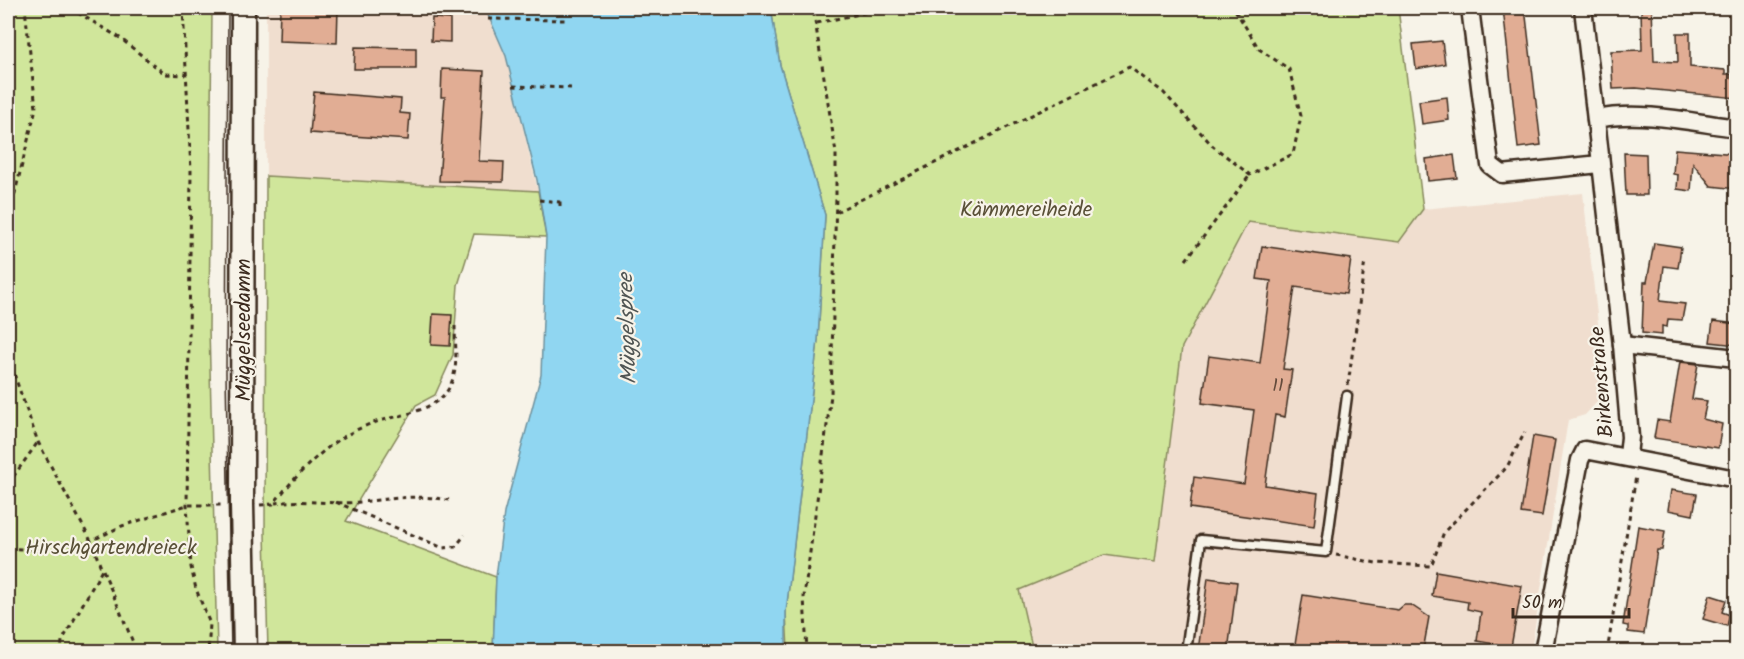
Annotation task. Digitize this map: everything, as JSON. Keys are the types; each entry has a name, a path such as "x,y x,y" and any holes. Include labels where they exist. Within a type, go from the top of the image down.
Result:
{"main road":[{"name":"Müggelseedamm","path":"243,8 242,505 245,651"}],"street":[{"path":"1470,8 1490,165 1502,174 1600,164"},
{"name":"Birkenstraße","path":"1543,651 1580,460 1585,450 1633,458 1583,8"},
{"path":"1596,119 1614,116 1651,117 1737,128"},
{"path":"1622,345 1737,358"},
{"path":"1633,458 1737,479"}],"lane":[{"path":"1186,651 1201,540 1326,552 1347,396"}],"path":[{"path":"8,221 36,108 25,8"},
{"path":"70,8 120,38 165,74 185,75"},
{"path":"183,8 191,171 187,505 191,567 210,624 208,651"},
{"path":"807,651 804,597 831,395 836,212 836,153 813,8"},
{"path":"816,23 887,8"},
{"path":"1186,260 1250,175 1293,154 1301,116 1289,69 1259,49 1234,8"},
{"path":"488,19 567,20"},
{"path":"836,212 1129,67 1163,92 1213,146 1250,175"},
{"path":"513,86 571,88"},
{"path":"540,200 560,204 560,197"},
{"path":"1347,396 1365,261"},
{"path":"273,504 313,458 344,437 371,424 438,401 450,387 455,367 455,326"},
{"path":"8,357 38,442 91,541 137,651"},
{"path":"1326,552 1376,563 1431,566 1444,532 1507,467 1525,432"},
{"path":"8,484 38,442"},
{"path":"1607,651 1633,458"},
{"path":"242,505 298,500 358,502 414,495 449,500"},
{"path":"334,501 443,548 455,547 465,535"},
{"path":"8,548 46,551 91,541 122,526 187,505 215,505"},
{"path":"61,651 62,641 102,570"}],"shaded area":[{"path":"266,8 485,8 506,56 538,191 266,176"},
{"path":"1583,193 1605,384 1598,401 1585,415 1568,420 1531,651 1033,651 1018,590 1104,555 1155,562 1182,347 1248,222 1399,242 1423,209"}],"green space":[{"name":"Hirschgartendreieck","path":"8,8 212,8 209,328 217,651 8,651"},
{"name":"Kämmereiheide","path":"771,8 1398,8 1423,209 1399,242 1248,222 1182,347 1155,562 1104,555 1019,590 1033,651 788,651 786,612 818,340 825,215 780,65"},
{"path":"266,176 538,191 546,237 474,234 458,285 453,355 435,395 416,405 346,521 496,577 493,651 268,651 265,533"}],"water":[{"name":"Müggelspree","path":"485,8 771,8 780,65 825,215 818,340 786,612 786,651 493,651 496,577 504,513 541,375 546,237 537,180 506,56"}],"building":[{"path":"280,8 338,8 337,43 279,41"},
{"path":"1503,8 1525,8 1541,145 1518,148"},
{"path":"1641,8 1652,8 1654,61 1678,62 1677,33 1690,33 1690,67 1725,70 1725,74 1731,74 1731,78 1737,78 1737,98 1636,88 1613,89 1611,51 1642,50"},
{"path":"432,18 450,19 450,42 431,41"},
{"path":"1442,41 1445,64 1416,69 1413,44"},
{"path":"355,47 416,48 416,69 354,69"},
{"path":"442,69 484,71 479,161 504,162 503,182 439,181 445,97 441,97"},
{"path":"314,92 401,99 400,113 410,114 408,140 310,133"},
{"path":"1447,97 1449,120 1422,124 1419,101"},
{"path":"1675,149 1737,154 1737,189 1711,186 1693,163 1691,191 1677,189 1678,175 1673,174"},
{"path":"1624,153 1646,154 1647,195 1626,195"},
{"path":"1454,155 1457,178 1428,181 1426,159"},
{"path":"1654,243 1681,247 1678,268 1664,266 1660,301 1685,304 1682,320 1668,319 1667,327 1662,326 1662,335 1642,333 1644,282 1647,282"},
{"path":"1262,246 1351,259 1346,294 1295,287 1283,369 1292,370 1285,417 1275,415 1265,485 1318,493 1314,526 1190,508 1194,477 1244,484 1254,410 1202,403 1209,356 1260,363 1271,281 1257,279"},
{"path":"433,314 452,315 450,346 431,345"},
{"path":"1713,321 1737,324 1737,345 1710,342"},
{"path":"1680,362 1698,364 1692,399 1707,401 1703,419 1722,424 1718,448 1654,438 1657,420 1670,422"},
{"path":"1533,436 1555,440 1542,516 1521,513"},
{"path":"1671,490 1697,494 1693,515 1668,510"},
{"path":"1638,526 1665,531 1662,550 1657,550 1644,634 1628,632 1628,626 1623,625"},
{"path":"1436,571 1522,586 1511,647 1477,641 1481,612 1467,609 1468,602 1432,596"},
{"path":"1208,578 1237,582 1228,651 1198,651"},
{"path":"1303,595 1398,610 1404,605 1411,605 1429,617 1423,651 1294,651"},
{"path":"1710,595 1726,600 1722,612 1730,615 1727,626 1703,619"}],"tram line":[{"path":"228,8 226,373 231,652"}]}
